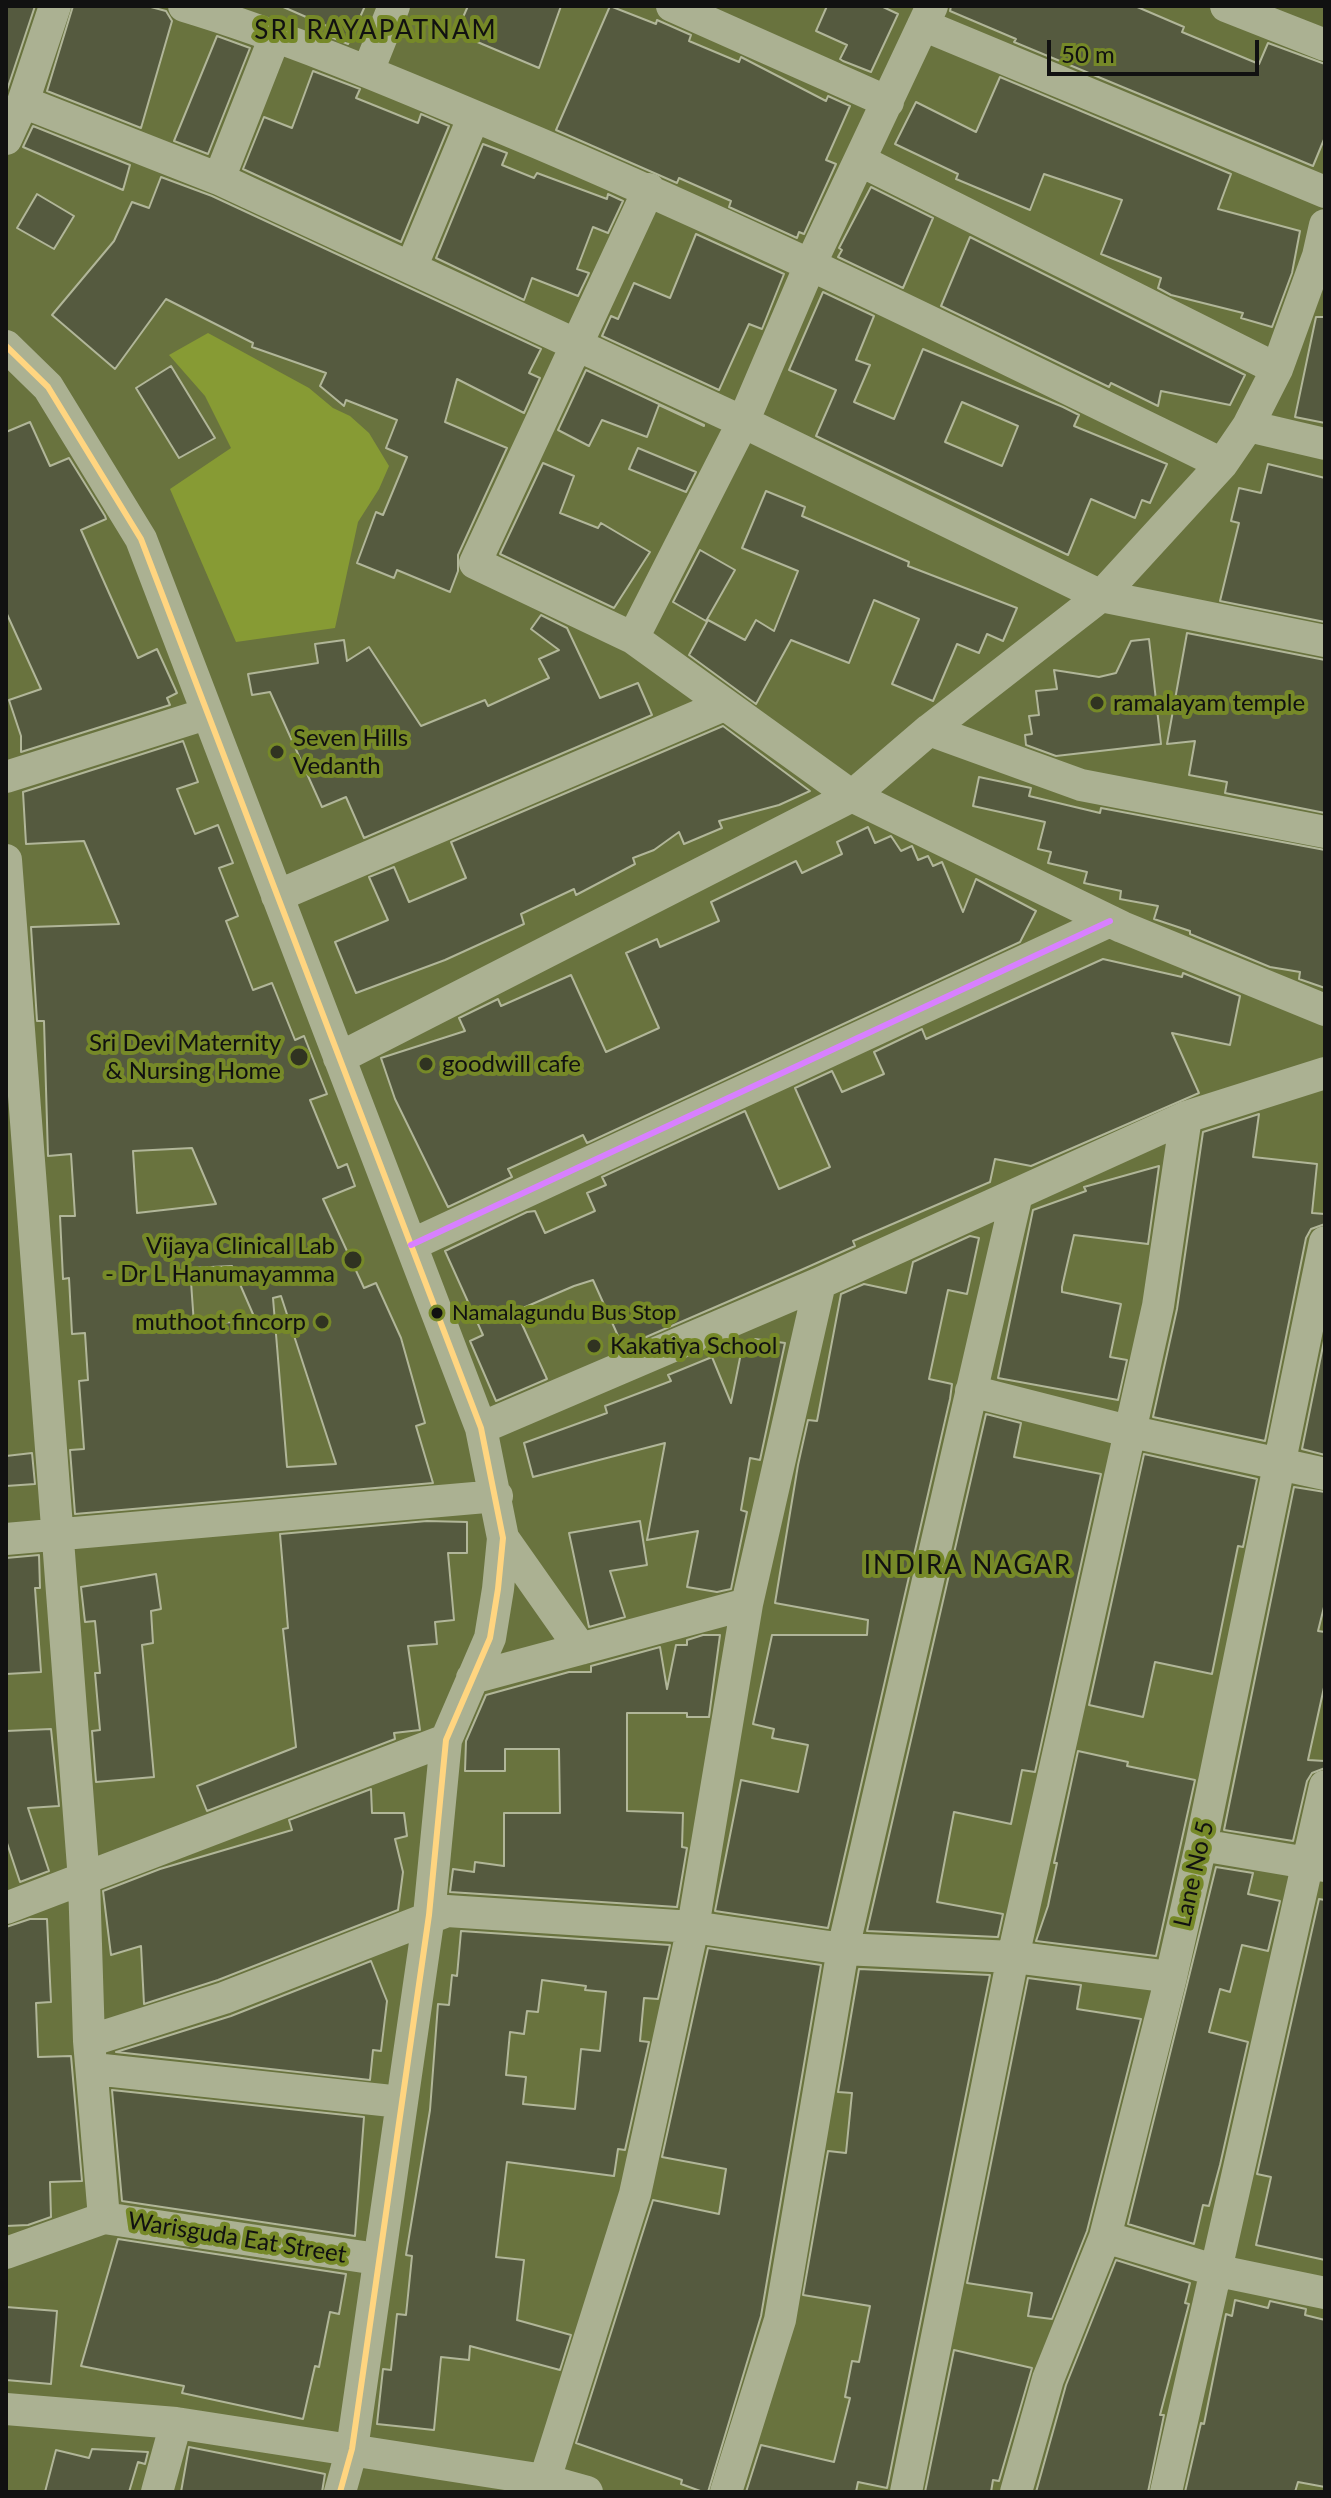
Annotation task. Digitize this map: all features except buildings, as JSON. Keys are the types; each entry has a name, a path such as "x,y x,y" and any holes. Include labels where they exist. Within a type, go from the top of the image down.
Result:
{"street":[{"path":"6,139 23,102 55,6"},
{"path":"184,6 276,34 649,189 811,263 1222,464"},
{"path":"368,71 394,6"},
{"path":"672,6 705,13 888,102"},
{"path":"1226,6 1325,45"},
{"path":"633,638 743,422 811,263 928,15 1325,192"},
{"path":"219,179 276,34"},
{"path":"23,102 219,179 743,422 1101,596 1325,641"},
{"path":"411,268 474,116"},
{"path":"861,161 1277,369"},
{"path":"649,189 475,563 633,638 852,796 1110,921 1325,1010"},
{"path":"339,1058 852,796 929,730 1101,596 1222,464 1248,426 1277,369 1321,257 1325,225"},
{"path":"6,346 48,387 141,539 481,1428 497,1496 503,1538 490,1638 446,1740 429,1915 352,2449 340,2492"},
{"path":"1248,426 1325,444"},
{"path":"277,896 724,705"},
{"path":"6,777 206,714"},
{"path":"929,730 1081,785 1325,832"},
{"path":"6,860 84,1880 104,2218"},
{"path":"411,1245 1110,921"},
{"path":"481,1428 820,1283 1186,1117 1325,1073"},
{"path":"906,2492 1013,1957 1158,1306 1186,1117"},
{"path":"726,2492 780,2320 843,1949 1017,1194"},
{"name":"Lane No 5","path":"1016,2492 1048,2379 1105,2237 1171,1977 1325,1242"},
{"path":"542,2486 635,2194 693,1927 747,1604 820,1283"},
{"path":"971,1391 1128,1431 1325,1474"},
{"path":"6,1539 497,1496"},
{"path":"503,1538 581,1649"},
{"path":"472,1678 747,1604"},
{"path":"6,1908 446,1740"},
{"path":"1166,2492 1214,2270 1316,1865 1325,1786"},
{"path":"1201,1845 1316,1865"},
{"path":"92,2055 224,1998 429,1915 447,1911 693,1927 843,1949 1013,1957 1171,1977"},
{"path":"92,2055 401,2102"},
{"name":"Warisguda Eat Street","path":"6,2253 104,2218 377,2259"},
{"path":"1105,2237 1214,2270 1325,2293"},
{"path":"6,2409 176,2423 352,2449 587,2492"},
{"path":"157,2492 176,2423"}],"green space":[{"path":"208,333 309,388 333,408 350,416 369,433 389,466 358,522 335,628 236,642 170,489 231,448 205,396 169,355"}],"transit line":[{"path":"6,346 48,387 141,539 481,1428 503,1538 490,1638 446,1740 429,1915 352,2449 340,2492"},
{"path":"411,1245 1110,921"}],"place":[{"name":"ramalayam temple","path":"1097,703"},
{"name":"Seven Hills Vedanth","path":"277,752"},
{"name":"Sri Devi Maternity & Nursing Home","path":"299,1057"},
{"name":"goodwill cafe","path":"426,1064"},
{"name":"Vijaya Clinical Lab - Dr L Hanumayamma","path":"353,1260"},
{"name":"Namalagundu Bus Stop","path":"437,1313"},
{"name":"muthoot fincorp","path":"322,1322"},
{"name":"Kakatiya School","path":"594,1346"}],"district":[{"name":"SRI RAYAPATNAM","path":"376,31"},
{"name":"INDIRA NAGAR","path":"968,1566"}]}
